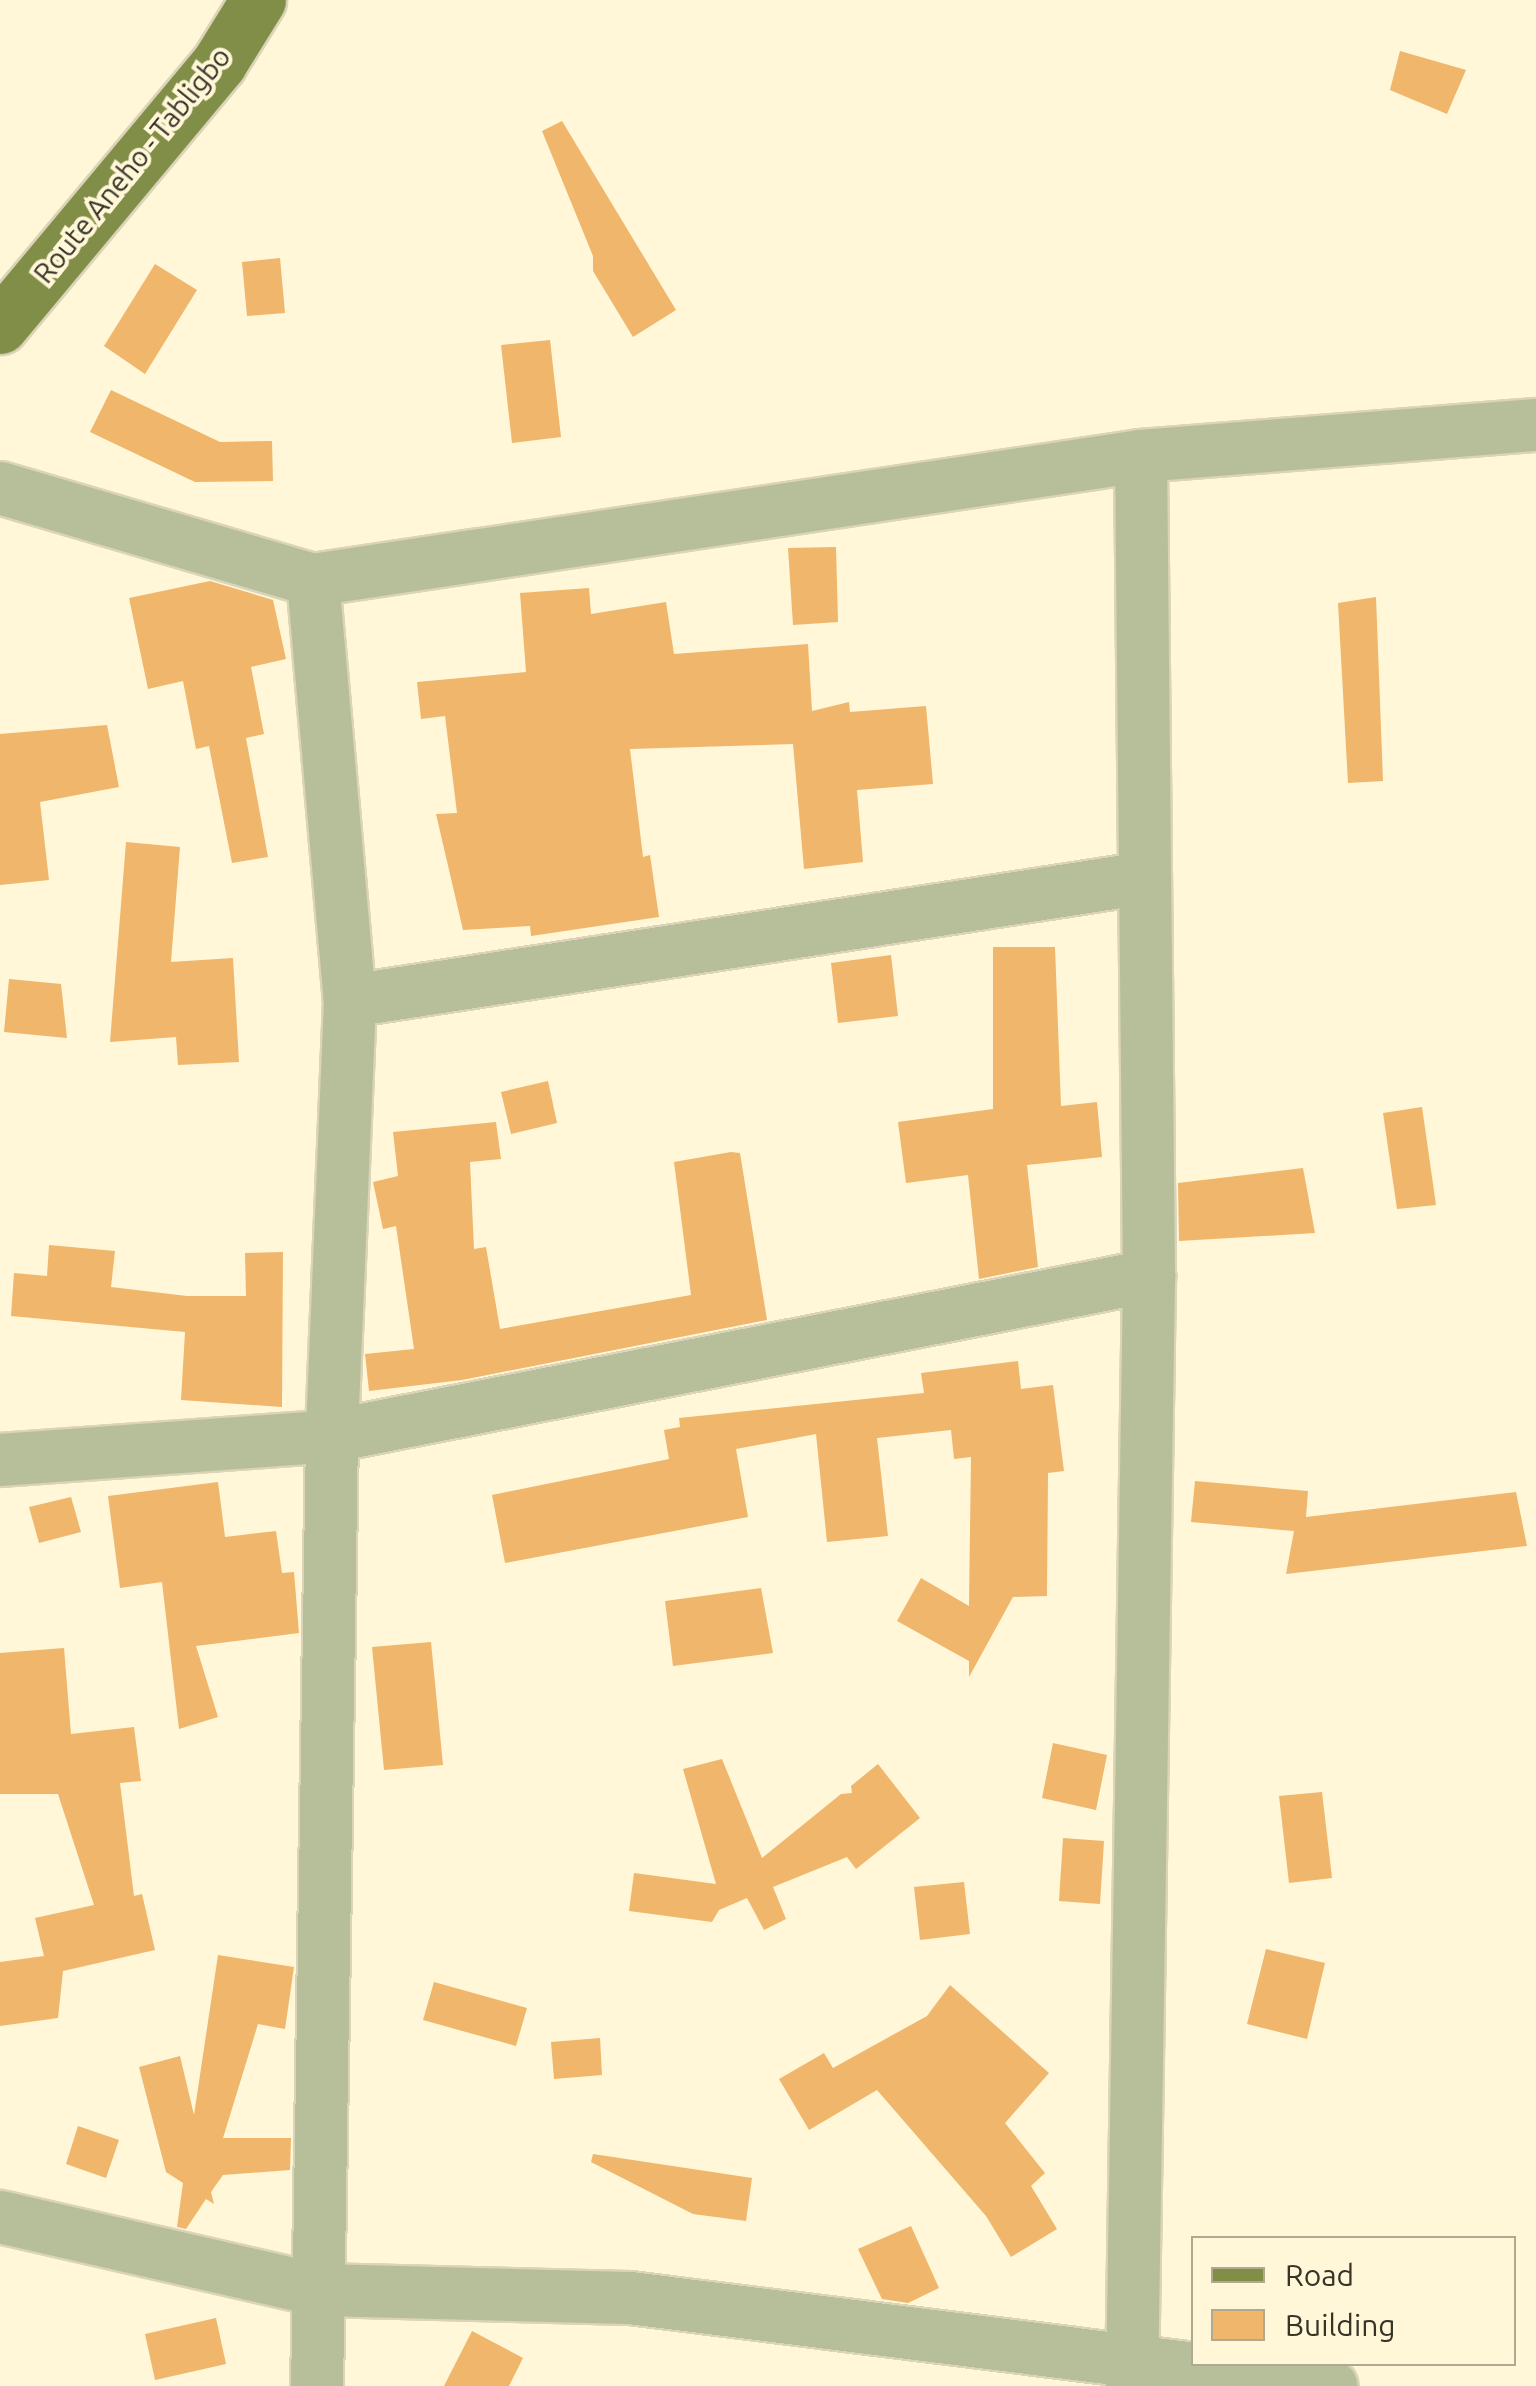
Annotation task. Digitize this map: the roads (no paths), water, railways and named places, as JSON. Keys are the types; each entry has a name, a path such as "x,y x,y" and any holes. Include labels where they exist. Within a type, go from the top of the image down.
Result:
{"main road":[{"name":"Route Aneho - Tabligbo","path":"0,326 219,63 258,0"}],"street":[{"path":"0,488 314,580 1141,456 1536,425"},
{"path":"1132,2371 1149,1276 1141,456"},
{"path":"314,580 350,1001 332,1436 318,2386"},
{"path":"350,1001 1146,878"},
{"path":"0,1460 332,1436 1149,1276"},
{"path":"0,2218 320,2290 630,2298 1132,2371 1331,2386"}]}
